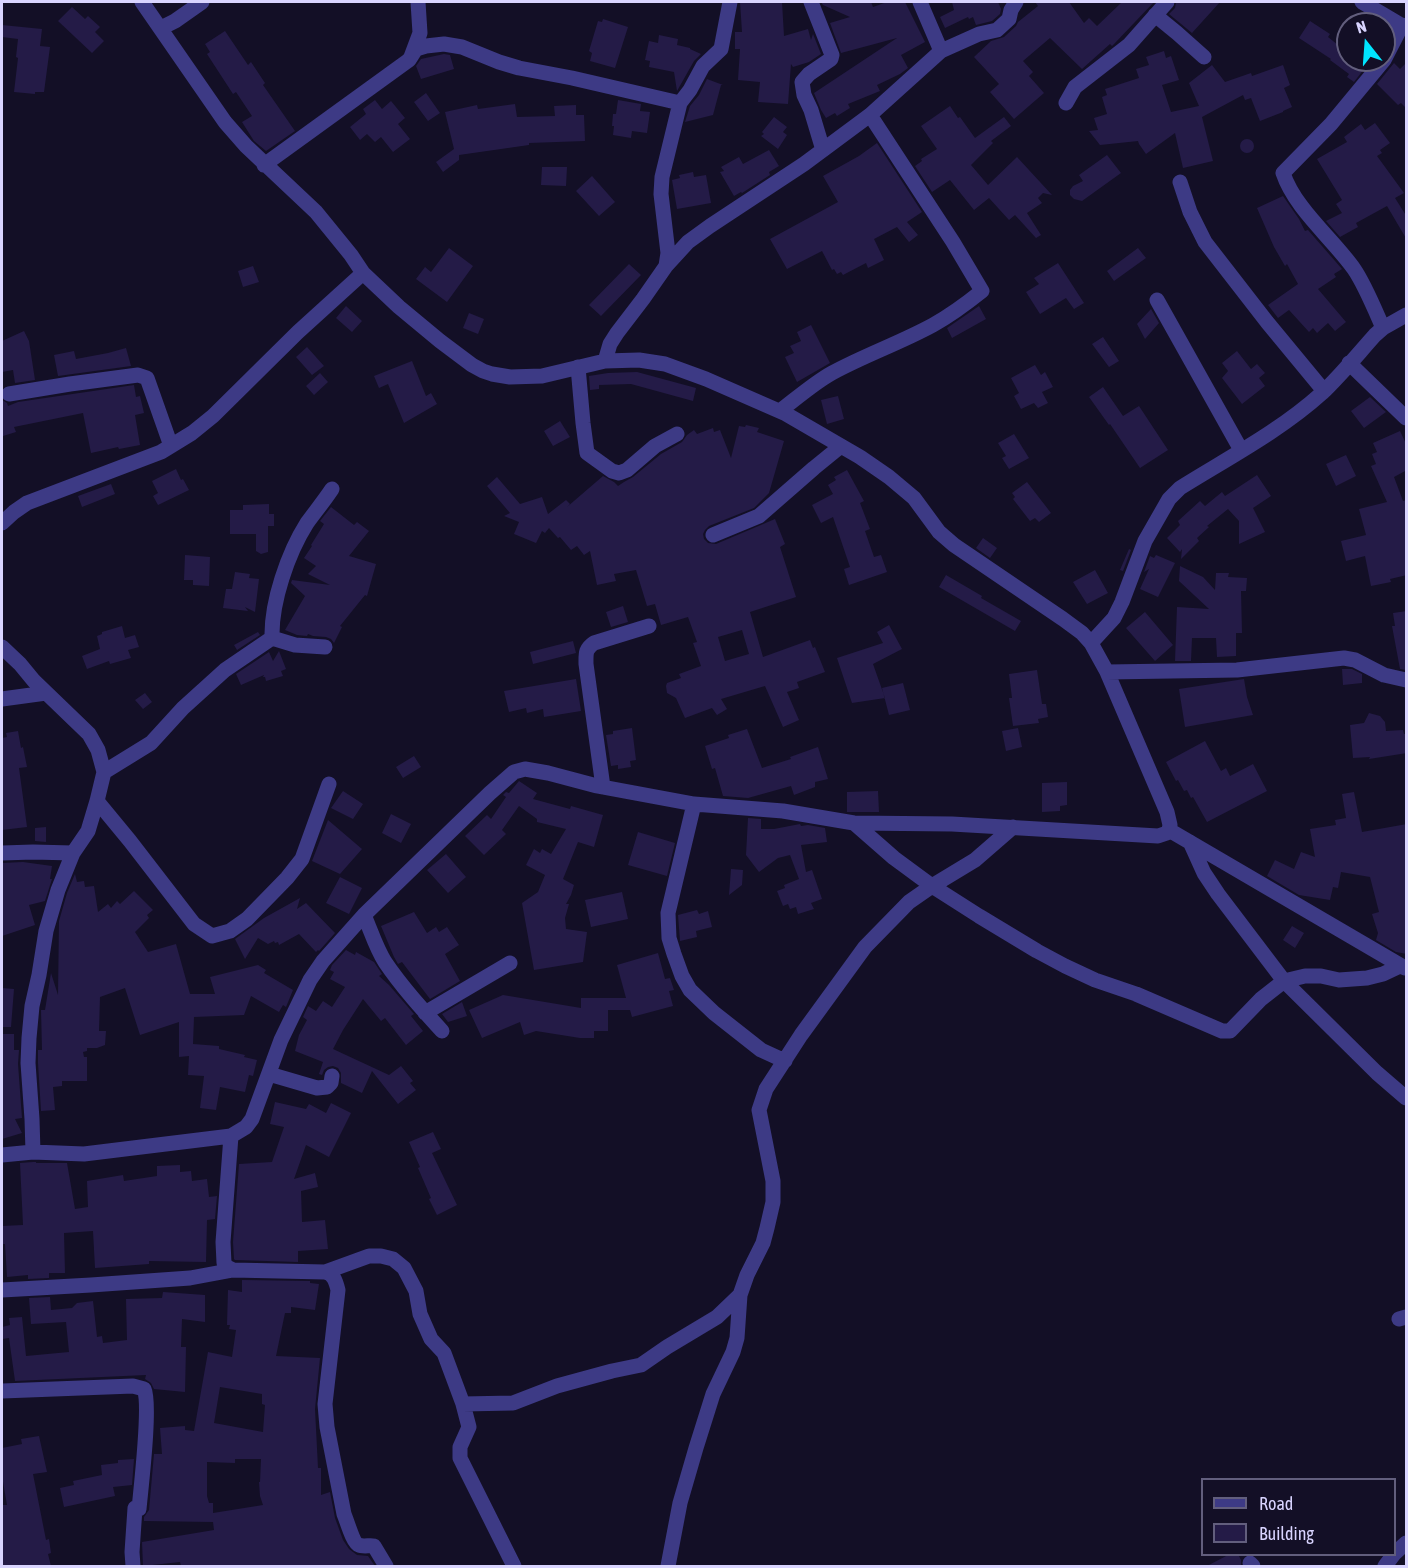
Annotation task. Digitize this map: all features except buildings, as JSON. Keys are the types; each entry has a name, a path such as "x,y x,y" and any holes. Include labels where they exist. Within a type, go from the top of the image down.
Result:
{"street":[{"path":"2,1155 33,1152 84,1154 231,1136 246,1126 252,1119 281,1040 310,980 323,961 364,915 514,772 525,770 694,804 783,812 854,823 952,824 1158,836 1167,833 1170,825 1167,812 1107,672 1091,643 1063,619 954,545 939,532 914,498 889,477 860,457 780,411 665,364 639,360 605,361 542,376 510,377 483,371 440,341 363,273 316,212 264,165 225,122 142,2"},
{"path":"161,28 202,2"},
{"path":"409,60 420,33 418,2"},
{"path":"666,266 668,253 661,194 662,177 680,103 703,66 721,49 730,2"},
{"path":"811,2 832,56 802,82 804,95 823,150"},
{"path":"920,2 941,51"},
{"path":"605,361 610,344 666,266 688,243 804,164 870,115 941,51 979,34 997,30 1009,19 1016,2"},
{"path":"1066,102 1075,87 1129,45 1167,2"},
{"path":"1362,2 1404,26 1396,40"},
{"path":"1155,15 1204,57"},
{"path":"264,165 409,60 416,49 426,46 444,44 462,47 519,68 680,103"},
{"path":"1374,72 1331,124 1283,173 1292,191 1308,213 1355,270 1383,328"},
{"path":"780,411 830,374 935,324 982,291 953,242 870,115"},
{"path":"1180,182 1190,212 1205,242 1324,391"},
{"path":"2,523 27,503 161,452 192,433 213,416 298,332 363,273"},
{"path":"1157,300 1241,450"},
{"path":"1091,643 1114,618 1145,541 1169,499 1180,488 1276,428 1324,391 1383,328 1407,315"},
{"path":"1349,363 1407,418"},
{"path":"578,367 582,423 587,453 612,471 619,473 627,470 655,446 677,434"},
{"path":"9,394 69,384 143,376 147,378 171,446"},
{"path":"713,535 759,516 841,446"},
{"path":"272,638 273,616 285,572 297,542 332,489"},
{"path":"603,787 586,654 588,647 594,643 649,626"},
{"path":"272,638 295,645 325,647"},
{"path":"104,772 151,743 183,708 225,670 272,638"},
{"path":"2,647 89,734 98,750 104,772 88,831 73,853 48,921 32,1006 28,1063 33,1152"},
{"path":"1107,672 1237,670 1344,658 1355,660 1384,675 1407,680"},
{"path":"2,699 46,693"},
{"path":"97,801 194,924 212,936 230,931 248,919 302,860 328,783"},
{"path":"694,804 668,913 669,938 674,954 690,990 714,1013 761,1050 785,1061"},
{"path":"854,823 894,858 932,886 1065,966 1222,1031 1230,1031 1261,999 1284,981 1305,976 1354,980 1403,967"},
{"path":"668,1566 680,1503 714,1394 733,1353 737,1338 740,1295 763,1243 772,1202 773,1181 759,1110 766,1089 801,1035 866,947 909,902 975,860 1013,827"},
{"path":"1169,830 1403,967"},
{"path":"1190,842 1204,873 1218,894 1284,981 1377,1073 1407,1098"},
{"path":"2,853 73,853"},
{"path":"364,915 385,962 442,1031"},
{"path":"425,1013 510,963"},
{"path":"269,1074 317,1088 327,1087 331,1083 332,1076"},
{"path":"231,1136 223,1242 225,1263 233,1270"},
{"path":"2,1290 190,1278 233,1270 325,1272 369,1256 393,1258 404,1268 416,1291 420,1314 431,1339 444,1353 469,1427 460,1448 460,1458 514,1566"},
{"path":"325,1272 333,1276 338,1290 325,1404 327,1427 344,1514 356,1543 374,1546 386,1566"},
{"path":"463,1404 513,1403 557,1386 641,1365 717,1317 740,1295"},
{"path":"2,1391 134,1386 145,1391 146,1420 139,1509 135,1508 133,1566"}]}
